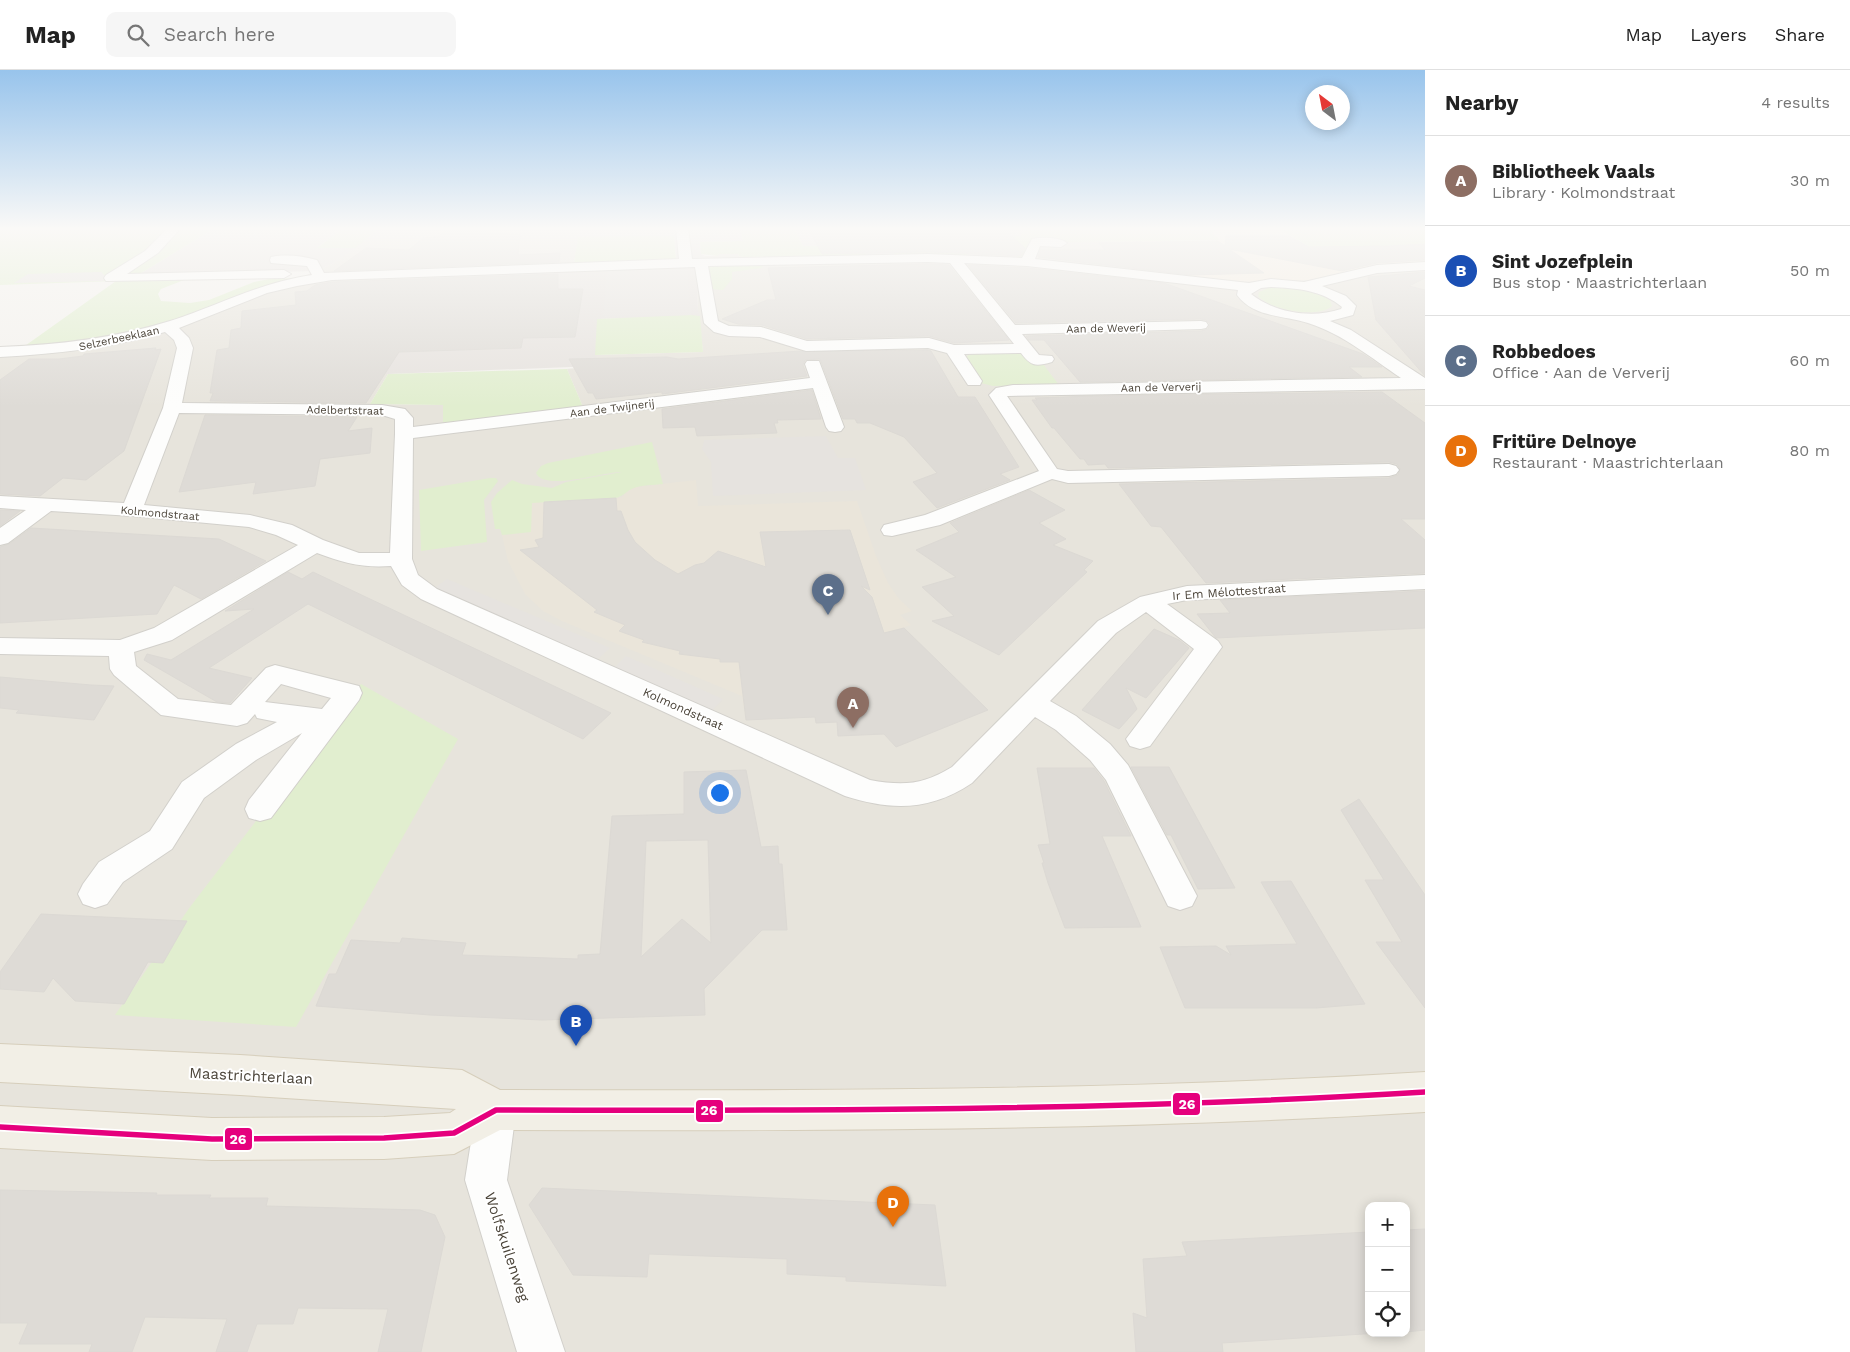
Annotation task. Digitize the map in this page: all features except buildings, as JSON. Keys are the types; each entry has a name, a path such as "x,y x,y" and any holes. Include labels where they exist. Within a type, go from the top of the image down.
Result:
{"main road":[{"name":"Maastrichterlaan","path":"0,1063 240,1075 462,1090 496,1110"},
{"path":"0,1127 212,1139 384,1138 454,1133 496,1110 928,1111 1142,1106 1425,1092"}],"street":[{"name":"Selzerbeeklaan","path":"0,352 85,346 167,327 274,288"},
{"path":"701,288 711,323 718,329 729,332 761,332 806,346 929,343 953,350 1025,348"},
{"path":"977,288 1035,360 1046,359"},
{"name":"Selzerbeeklaan","path":"1228,288 1246,291"},
{"path":"1256,288 1246,291 1250,302 1268,310 1307,317 1339,316 1348,312 1349,306 1343,300 1330,293 1310,288"},
{"path":"1330,293 1335,288"},
{"path":"1339,316 1346,334"},
{"path":"1307,317 1346,334 1423,384"},
{"name":"Aan de Weverij","path":"1011,330 1201,325"},
{"path":"132,510 172,408 186,348 184,340 167,327"},
{"path":"806,346 835,427"},
{"path":"953,350 974,382"},
{"name":"Aan de Twijnerij","path":"404,434 820,382"},
{"name":"Aan de Ververij","path":"1050,473 998,395 1002,392 1022,390 1423,384"},
{"name":"Adelbertstraat","path":"172,408 393,411 399,413 404,418 401,559"},
{"path":"892,530 932,520 1050,473 1068,477 1389,470"},
{"name":"Kolmondstraat","path":"0,502 132,510 250,521 284,530 315,545 355,559 370,561 401,559 402,571 410,582 428,594 836,780 873,794 900,797 916,796 930,793 954,782 970,768 1035,699"},
{"path":"0,538 46,505"},
{"path":"0,646 121,648 163,634 315,545"},
{"name":"Ir Em Mélottestraat","path":"1035,699 1107,627 1131,609 1161,597 1187,592 1425,582"},
{"path":"1140,739 1210,647 1148,602"},
{"path":"121,648 123,669 171,708 237,716 275,674 349,693 321,718 260,809"},
{"path":"1035,699 1100,752 1118,773 1180,896"},
{"path":"268,711 321,718"},
{"path":"95,894 111,872 161,840 194,790 209,777 246,752 321,718"},
{"name":"Wolfskuilenweg","path":"496,1110 486,1180 541,1352"}],"shaded area":[{"path":"260,288 535,288 362,374 388,374 370,404 583,407 567,369 596,366 595,355 703,352 697,288 1425,288 1425,1352 0,1352 0,349 43,347 211,306"},
{"path":"407,288 697,288 700,316 598,319 596,366 362,375"},
{"path":"605,288 689,288 691,315 603,317"},
{"path":"826,436 838,458 855,458 866,490 713,496 711,462 702,449 704,440"},
{"path":"696,480 698,506 857,501 876,556 888,583 899,599 912,611 900,615 911,625 804,663 782,707 784,719 746,720 742,696 562,621 543,611 525,594 508,561 502,535 530,532 531,502 616,498 622,497 627,491 635,487"},
{"path":"447,579 610,648 597,660 433,589"},
{"path":"626,656 723,699 710,713 613,669"}],"green space":[{"path":"106,288 164,288 158,294 161,301 190,303 209,300 239,288 260,288 184,318 95,341 22,348"},
{"path":"710,288 725,288 723,290"},
{"path":"1268,288 1292,288 1308,291 1330,300 1332,306 1316,312 1283,309 1264,301 1258,296 1259,292"},
{"path":"700,316 703,352 595,355 597,319"},
{"path":"1018,352 1024,354 1032,364 1043,364 1059,385 993,386 981,383 965,358 971,353"},
{"path":"567,369 583,407 455,423 443,422 443,405 370,404 388,374"},
{"path":"652,442 663,484 637,487 616,498 532,503 531,532 502,535 500,529 495,529 491,502 497,493 512,480 522,484 552,488 566,482 622,472 563,481 551,481 541,478 536,473 541,466 548,463"},
{"path":"496,478 498,481 484,500 487,542 421,551 419,490"},
{"path":"361,684 458,739 296,1027 115,1015 190,907"}],"transit line":[{"name":"26","path":"0,1127 212,1139 384,1138 454,1133 496,1110 845,1111 1077,1108 1309,1099 1425,1092"}],"place":[{"name":"Robbedoes","path":"828,615"},
{"name":"Bibliotheek Vaals","path":"853,728"},
{"name":"Sint Jozefplein","path":"576,1046"},
{"name":"Fritüre Delnoye","path":"893,1227"}]}
